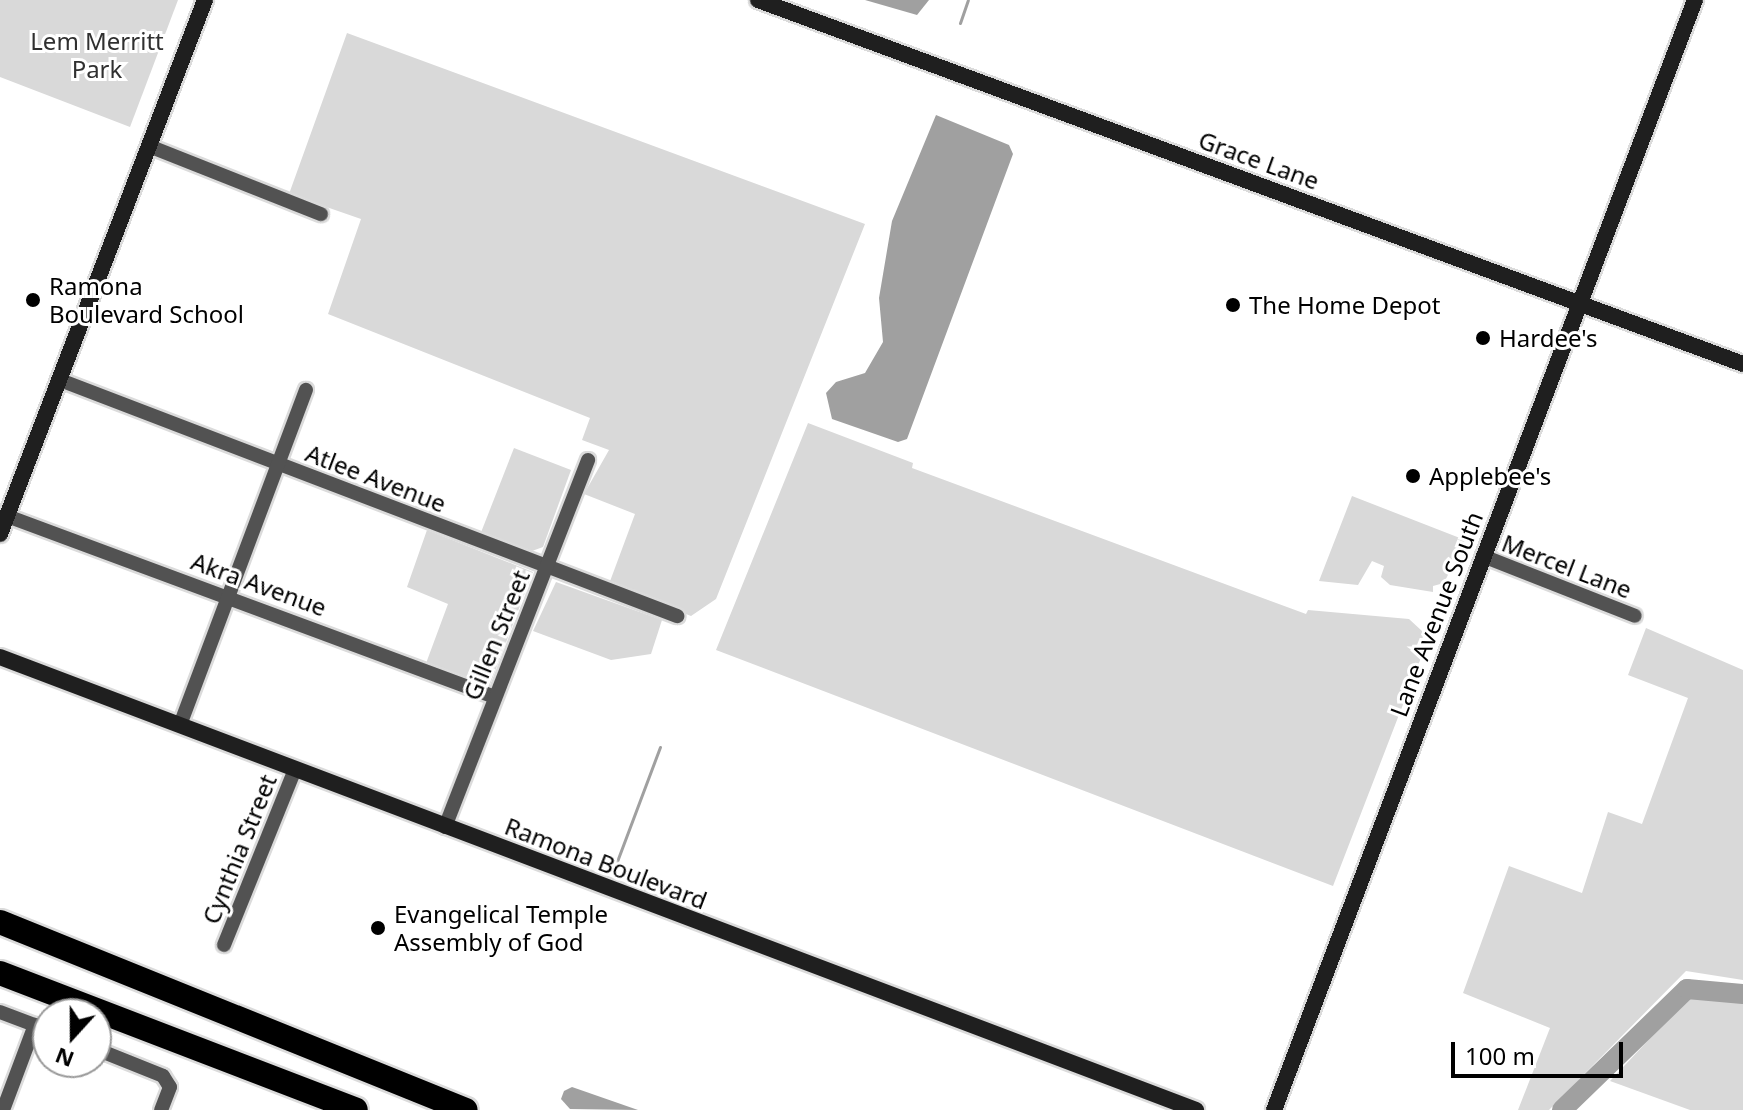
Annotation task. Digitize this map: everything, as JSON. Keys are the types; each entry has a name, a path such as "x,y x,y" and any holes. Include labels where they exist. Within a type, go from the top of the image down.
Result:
{"highway":[{"path":"0,922 466,1110"},
{"path":"0,973 265,1079 356,1110"},
{"path":"265,1079 330,1110"}],"street":[{"path":"0,534 205,0"},
{"name":"Grace Lane","path":"758,0 1581,301 1743,364"},
{"name":"Lane Avenue South","path":"1274,1110 1695,0"},
{"path":"149,146 321,214"},
{"name":"Atlee Avenue","path":"60,380 677,616"},
{"path":"180,725 306,390"},
{"name":"Gillen Street","path":"445,827 588,460"},
{"name":"Akra Avenue","path":"7,516 495,697"},
{"name":"Mercel Lane","path":"1483,556 1635,616"},
{"name":"Ramona Boulevard","path":"0,657 1196,1110"},
{"name":"Cynthia Street","path":"224,945 295,769"},
{"path":"0,1012 32,1023"},
{"path":"3,1110 32,1048"},
{"path":"112,1055 163,1076 170,1087 161,1110"}],"green space":[{"name":"Lem Merritt Park","path":"0,0 178,0 130,127 0,77"},
{"path":"347,33 865,224 716,599 691,616 609,584 635,514 584,494 609,450 582,440 590,418 328,314 361,219 289,194"},
{"path":"808,423 913,463 912,468 1306,614 1308,610 1409,619 1422,631 1424,650 1333,886 716,650"},
{"path":"514,448 571,470 543,547 532,551 480,535"},
{"path":"1352,496 1465,540 1444,583 1433,586 1433,592 1390,585 1381,577 1384,566 1372,561 1358,585 1319,581"},
{"path":"427,530 533,572 489,687 425,666 448,604 407,587"},
{"path":"556,582 662,620 651,654 611,660 533,631"},
{"path":"1646,628 1743,670 1743,980 1686,971 1549,1110 1518,1110 1550,1028 1463,993 1509,866 1582,893 1608,812 1642,824 1688,698 1628,675"},
{"path":"1688,998 1743,1001 1743,1110 1690,1110 1610,1081"}],"shaded area":[{"path":"865,0 929,0 917,15"},
{"path":"936,115 1009,145 1013,154 907,439 898,442 832,419 826,393 836,382 865,373 883,342 879,298 892,221"},
{"path":"572,1087 638,1110 570,1109 561,1099 564,1091"}],"waterway":[{"path":"960,23 968,0"},
{"path":"616,864 660,747"},
{"path":"1562,1110 1687,989 1743,994"}],"place":[{"name":"Ramona Boulevard School","path":"33,300"},
{"name":"The Home Depot","path":"1233,305"},
{"name":"Hardee's","path":"1483,338"},
{"name":"Applebee's","path":"1413,476"},
{"name":"Evangelical Temple Assembly of God","path":"378,928"}]}
